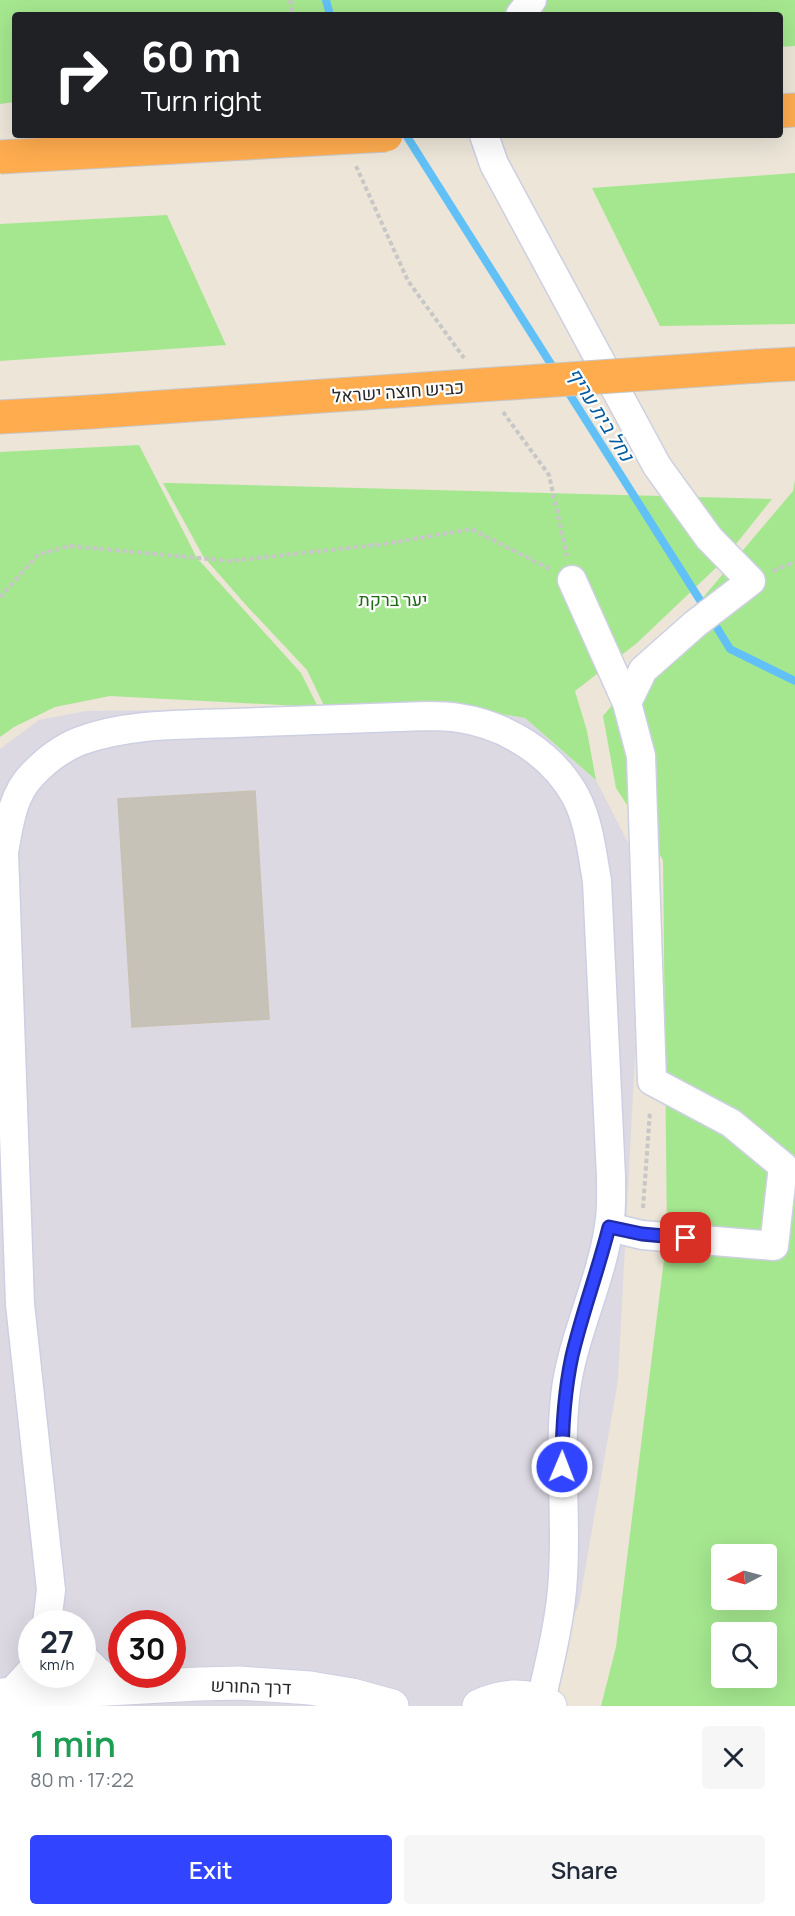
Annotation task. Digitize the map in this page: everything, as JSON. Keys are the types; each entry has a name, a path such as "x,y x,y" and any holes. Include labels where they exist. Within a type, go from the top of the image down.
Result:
{"highway":[{"path":"0,158 336,138"},
{"name":"כביש חוצה ישראל","path":"0,417 795,364"}],"street":[{"path":"522,12 532,0"},
{"path":"484,138 494,164 657,466 709,538 751,581 695,624 643,670 627,703"},
{"path":"572,580 627,703 641,756 652,1080 731,1123 783,1166 774,1246 642,1234 609,1227"},
{"path":"58,1610 51,1590 20,1304 4,852 12,812 20,791 30,776 63,750 81,741 131,729 177,725 426,716 458,717 480,722 499,729 541,754 561,774 576,798 591,846 597,881 611,1195 609,1227 599,1270 573,1355 567,1388 562,1467 563,1576 545,1703 518,1696 495,1699 479,1706"},
{"path":"48,1610 51,1590"},
{"path":"96,1670 108,1680"},
{"path":"5,1694 18,1682"},
{"name":"דרך החורש","path":"186,1685 277,1686 352,1695 392,1706"},
{"name":"דרך החורש","path":"5,1694 118,1688"}],"path":[{"path":"0,597 39,554 70,546 230,561 385,544 471,529 572,580"},
{"path":"642,1234 652,1080"}],"shaded area":[{"path":"455,706 525,718 596,780 637,860 636,1038 618,1380 579,1605 529,1706 0,1706 0,749 39,720 86,711"}],"green space":[{"path":"0,0 795,0 795,46 783,47 783,12 12,12 12,102 0,104"},
{"path":"795,173 795,324 660,326 592,188"},
{"path":"167,215 226,345 0,361 0,224"},
{"path":"139,445 197,558 301,673 318,707 110,696 55,707 14,727 0,737 0,452"},
{"path":"795,480 795,1706 601,1706 616,1647 667,1235 663,860 616,788 603,716 793,491"},
{"name":"יער ברקת","path":"163,483 772,499 720,564 637,643 575,691 587,731 596,780 525,718 455,706 328,714 307,670 203,556"}],"building":[{"path":"255,791 269,1019 132,1027 118,799"}],"waterway":[{"name":"נחל בית עריף","path":"326,0 329,12"},
{"name":"נחל בית עריף","path":"408,138 556,372"},
{"name":"נחל בית עריף","path":"565,387 705,608"},
{"name":"נחל בית עריף","path":"711,618 730,649 795,681"}],"route":[{"path":"562,1467 563,1424 573,1355 599,1270 609,1227 642,1234 686,1238"}]}
